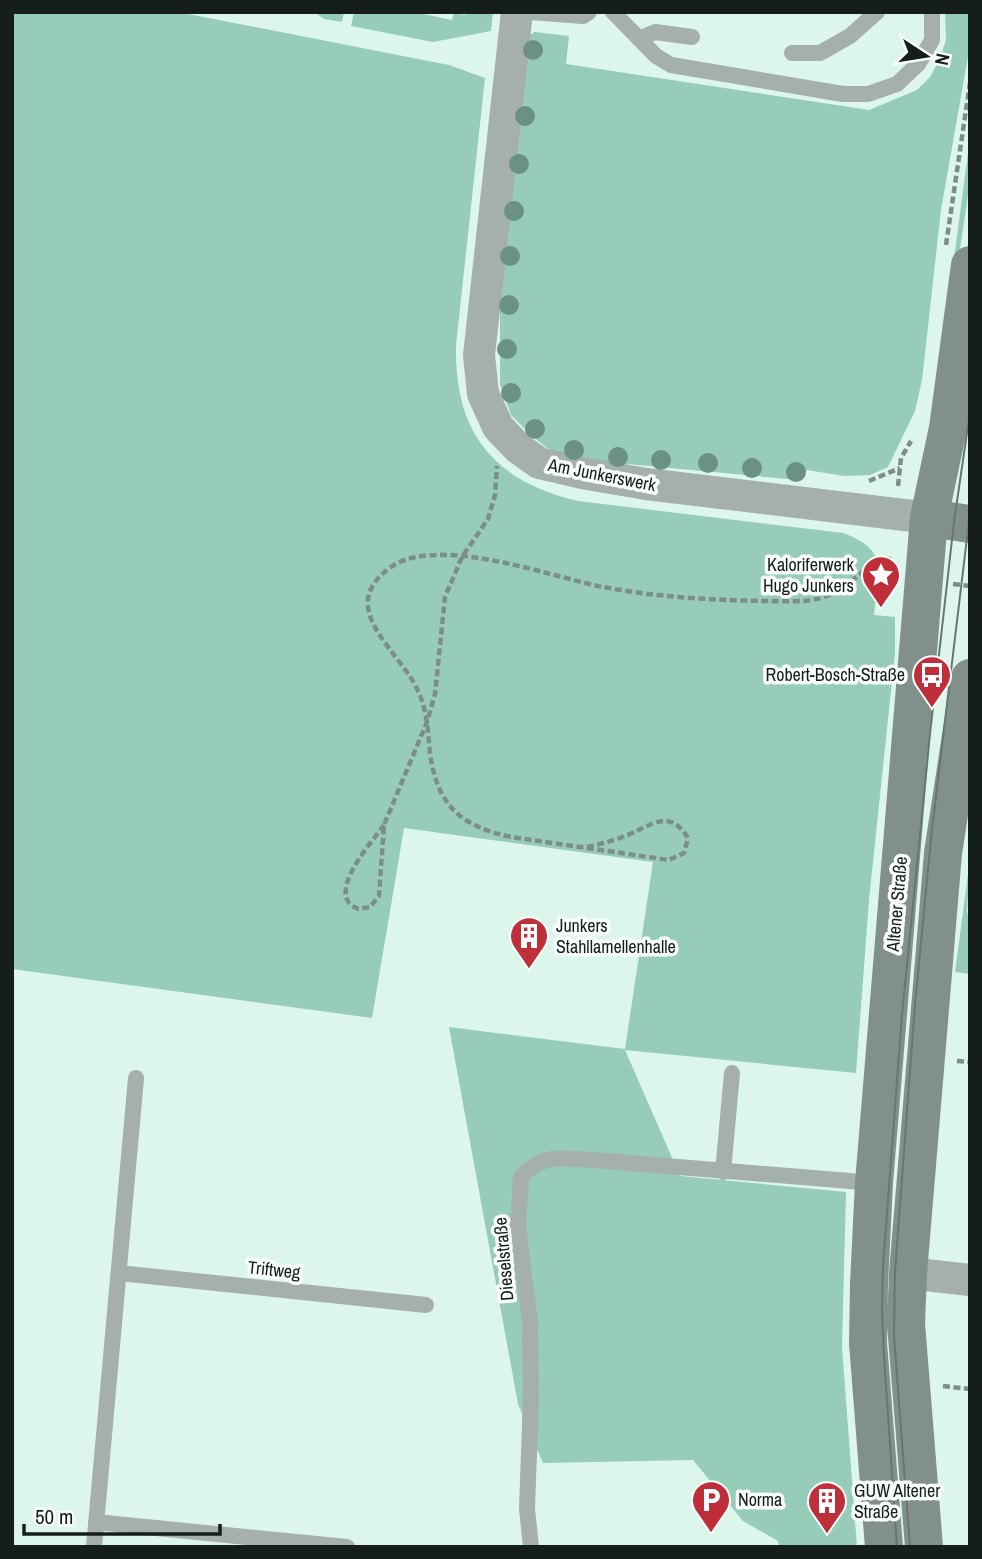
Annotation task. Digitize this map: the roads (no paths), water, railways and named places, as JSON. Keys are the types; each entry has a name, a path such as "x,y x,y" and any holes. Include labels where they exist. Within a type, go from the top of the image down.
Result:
{"main road":[{"name":"Altener Straße","path":"884,1547 869,1343 874,1183 929,518 948,428 970,265"},
{"path":"929,518 970,524"},
{"path":"924,1547 906,1324 908,1273 942,866 970,678"}],"street":[{"name":"Am Junkerswerk","path":"517,12 479,355 483,394 498,427 518,448 539,463 574,472 646,484 929,518"},
{"path":"908,1273 970,1280"}],"lane":[{"path":"529,12 583,16 589,12"},
{"path":"613,12 656,56 671,65 843,94 868,94 897,84 918,64 932,40 932,12"},
{"path":"792,53 820,52 850,36 877,12"},
{"path":"639,40 655,32 692,37"},
{"path":"723,1172 732,1073"},
{"path":"94,1547 136,1078"},
{"name":"Dieselstraße","path":"531,1547 527,1509 531,1397 530,1322 518,1227 521,1177 533,1164 551,1158 593,1160 874,1183"},
{"name":"Triftweg","path":"119,1273 426,1305"},
{"path":"96,1522 347,1547"}],"tram line":[{"path":"897,1547 884,1356 883,1266 902,1015 930,734 954,522 970,412"},
{"path":"910,1547 894,1336 895,1272 915,1004 932,829 970,513"}],"place":[{"name":"Kaloriferwerk Hugo Junkers","path":"881,609"},
{"name":"Robert-Bosch-Straße","path":"932,709"},
{"name":"Junkers Stahllamellenhalle","path":"529,970"},
{"name":"Norma","path":"711,1534"},
{"name":"GUW Altener Straße","path":"827,1535"}]}
